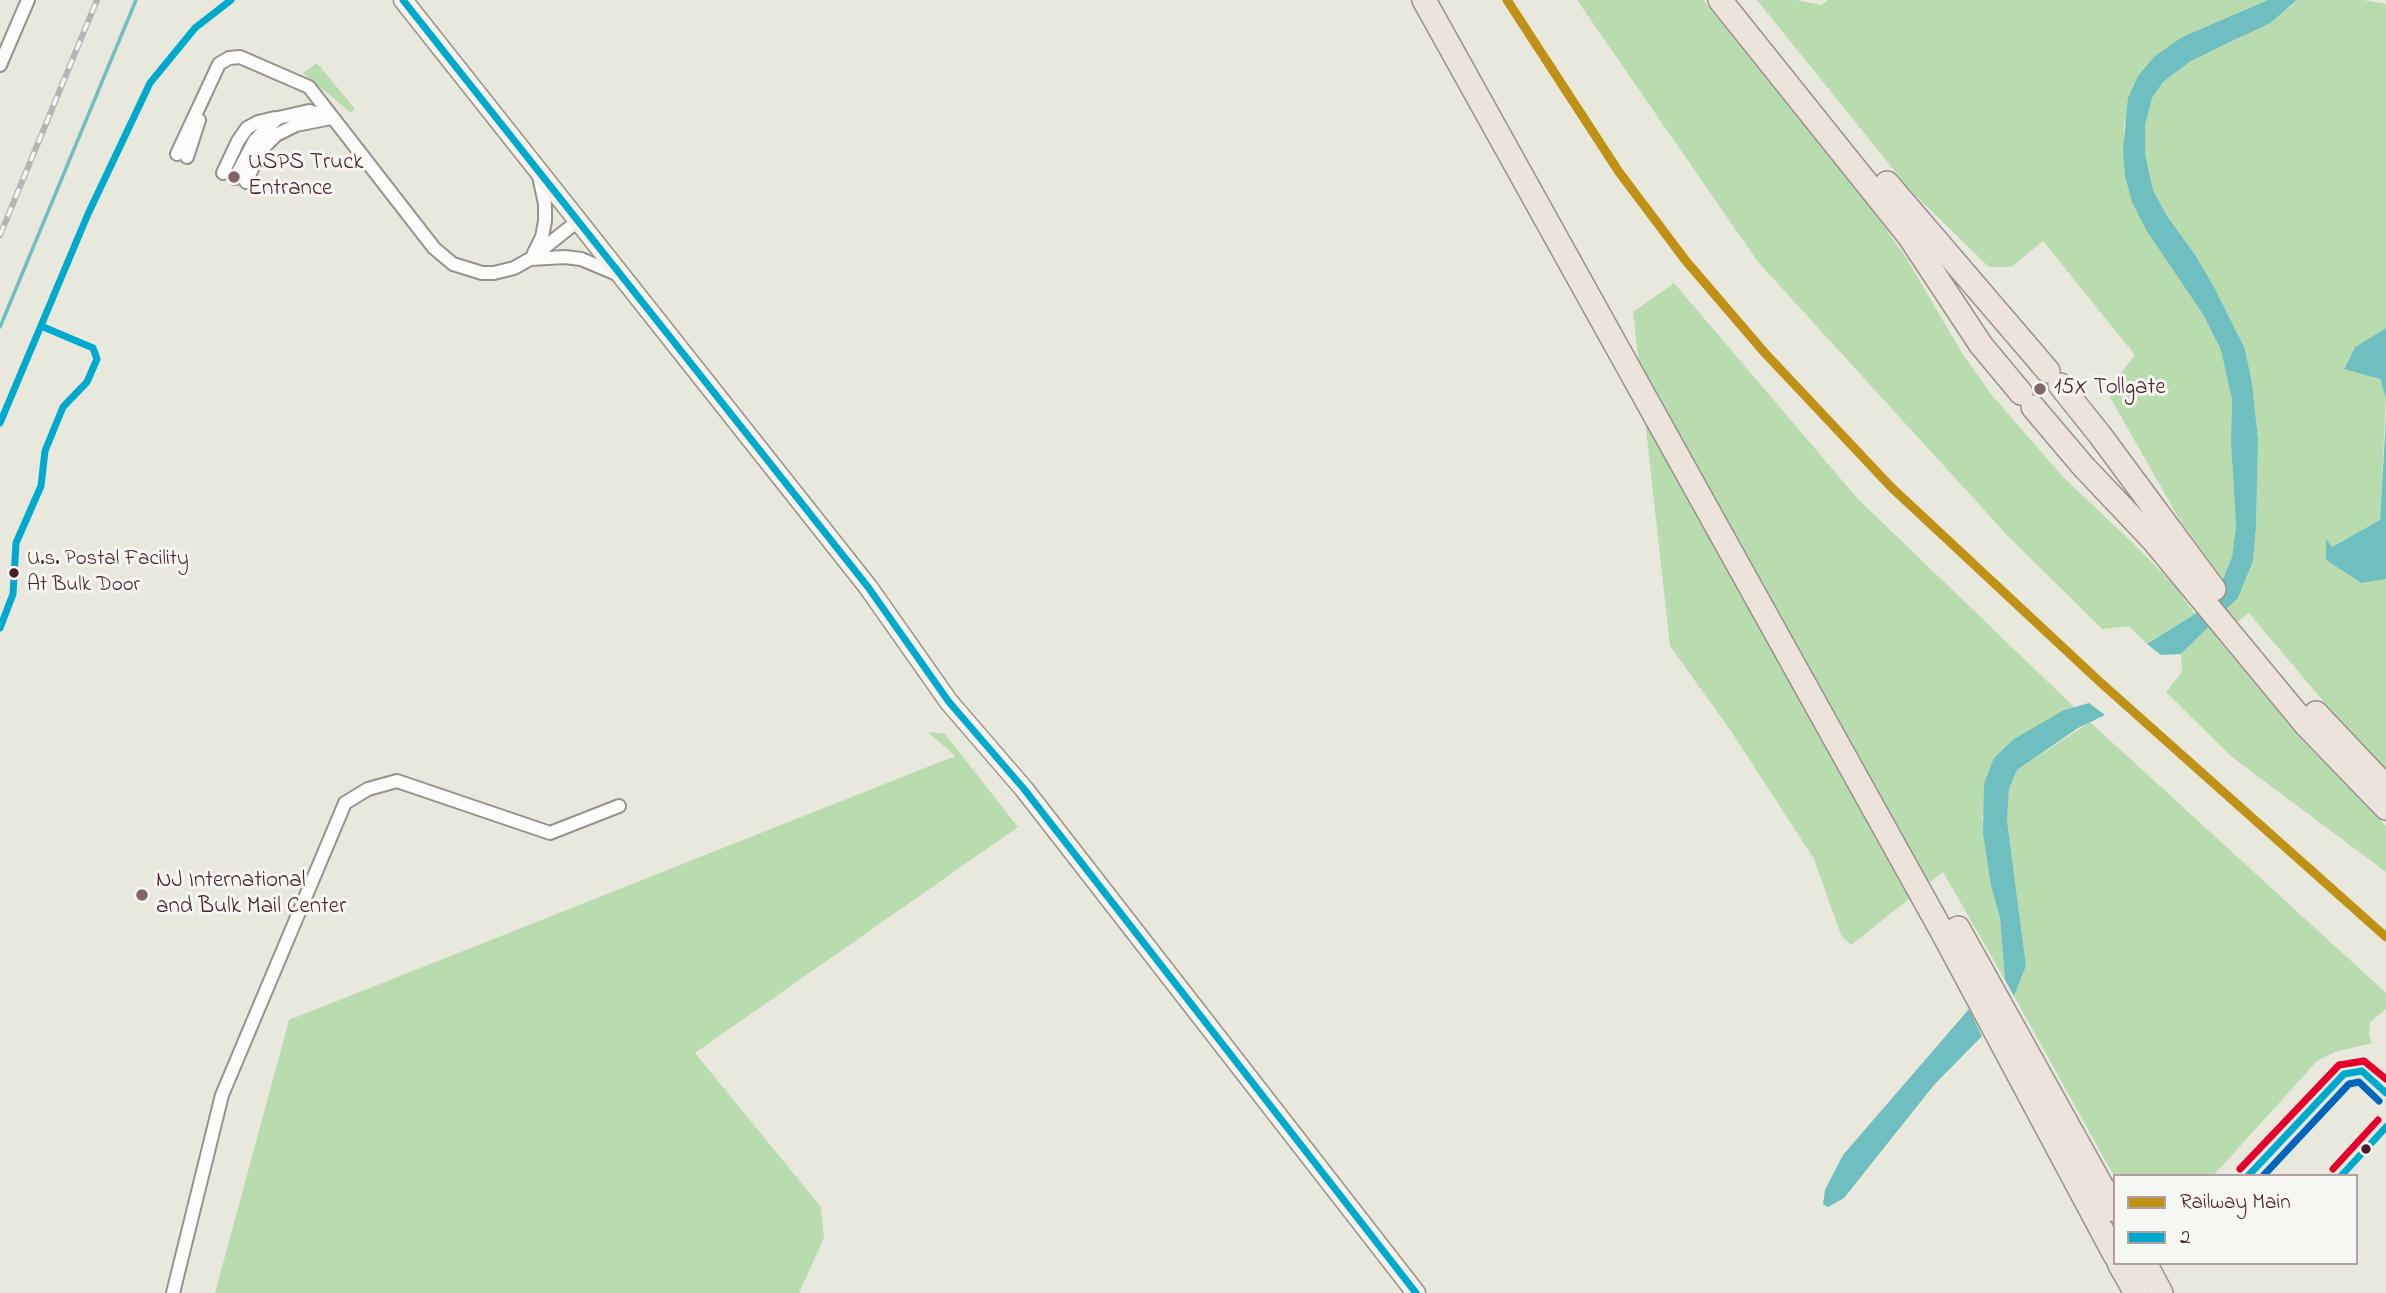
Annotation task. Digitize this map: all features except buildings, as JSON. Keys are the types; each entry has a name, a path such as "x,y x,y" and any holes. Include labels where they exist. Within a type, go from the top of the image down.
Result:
{"highway":[{"path":"1424,0 1944,935 2113,1251"},
{"path":"1441,0 2113,1206"},
{"path":"1728,2 2054,378 2100,435 2196,580"},
{"path":"1728,2 1904,230 1985,350 2027,400 2196,580 2239,633 2306,725 2386,808"},
{"path":"2239,633 2386,787"},
{"path":"2120,1265 2136,1293"},
{"path":"2146,1265 2161,1293"}],"main road":[{"path":"403,0 868,587 949,702 1024,789 1416,1293"}],"street":[{"path":"0,65 27,0"},
{"path":"182,156 219,64 225,59 240,57 309,87 446,260 471,271 494,273 514,268 530,259 579,220"},
{"path":"309,111 331,118 296,125 276,135 235,177 254,140 278,118 309,111"},
{"path":"530,259 542,237 545,221 545,204 536,165"},
{"path":"530,259 582,259 623,276"},
{"path":"173,1293 222,1095 345,803 368,789 397,781 550,833 619,806"}],"green space":[{"path":"1577,0 1703,0 1876,215 1907,259 1962,353 1991,394 2062,476 2174,585 2195,614 2147,644 2129,626 2102,629 2007,535 1758,262"},
{"path":"1757,0 1796,0 1821,5 1828,0 2268,0 2182,37 2124,124 2125,176 2146,230 2204,316 2221,350 2228,376 2232,399 2231,443 2236,526 2232,557 2223,579 2178,517 2110,397 2112,384 2135,355 2043,241 2011,267 1989,267 1910,190"},
{"path":"2297,0 2363,0 2386,4 2386,328 2355,347 2344,368 2380,379 2386,398 2380,520 2332,547 2327,541 2326,560 2360,583 2386,579 2386,769 2334,714 2249,613 2217,638 2303,741 2386,826 2386,872 2232,757 2166,692 2182,672 2181,654 2238,598 2253,561 2258,439 2245,349 2214,287 2153,190 2145,153 2145,126 2152,98 2163,82 2191,61 2238,39"},
{"path":"317,63 355,109 353,111 350,112 303,73"},
{"path":"1674,283 1858,499 2074,707 2064,710 2042,725 1982,816 1991,886 2000,918 2005,980 1943,872 1851,945 1841,935 1814,859 1733,734 1670,646 1633,312"},
{"path":"2090,722 2386,993 2386,1009 2370,1022 2369,1035 2372,1043 2335,1052 2317,1061 2215,1174 2113,1174 2014,996 2026,966 2007,820 2009,789 2017,770"},
{"path":"928,732 945,734 1018,827 695,1053 821,1207 824,1238 799,1293 215,1293 289,1020 955,756"}],"water":[{"path":"2268,0 2297,0 2270,23 2191,61 2163,82 2152,98 2145,126 2145,153 2153,190 2214,287 2245,349 2258,439 2253,561 2238,598 2181,654 2161,655 2147,644 2195,614 2223,579 2232,557 2236,526 2231,443 2232,399 2221,350 2204,316 2146,230 2132,202 2125,176 2123,151 2128,98 2138,76 2155,56 2182,37"},
{"path":"2386,328 2386,398 2380,379 2344,369 2355,347"},
{"path":"2386,417 2386,579 2361,583 2326,560 2326,539 2332,547 2380,520"},
{"path":"2089,703 2105,715 2078,728 2017,770 2009,789 2007,820 2026,966 2014,996 2005,980 2000,918 1991,886 1983,833 1984,784 1994,758 2014,739 2064,710"},
{"path":"1969,1009 1982,1036 1934,1085 1844,1198 1828,1207 1823,1204 1825,1190 1843,1155"}],"waterway":[{"path":"0,327 136,0"}],"railway":[{"path":"0,235 97,0"}],"rail line":[{"name":"Main","path":"1507,0 1619,172 1686,261 1764,352 1891,487 2100,682 2386,937"}],"transit line":[{"name":"2","path":"0,423 88,214 150,83 195,28 231,0"},
{"name":"2","path":"403,0 868,587 949,702 1024,789 1416,1293"},
{"name":"2","path":"0,628 13,594 16,543 41,486 45,451 63,407 87,382 97,359 93,348 41,326"},
{"path":"2240,1169 2339,1065 2364,1061 2386,1079"},
{"name":"2","path":"2250,1174 2344,1074 2362,1071 2386,1093"},
{"path":"2265,1174 2349,1084 2359,1082 2379,1101"},
{"path":"2333,1169 2378,1120"},
{"name":"2","path":"2343,1174 2386,1127"}],"place":[{"name":"USPS Truck Entrance","path":"234,177"},
{"name":"15X Tollgate","path":"2040,389"},
{"name":"U.s. Postal Facility At Bulk Door","path":"14,573"},
{"name":"NJ International and Bulk Mail Center","path":"142,895"}]}
